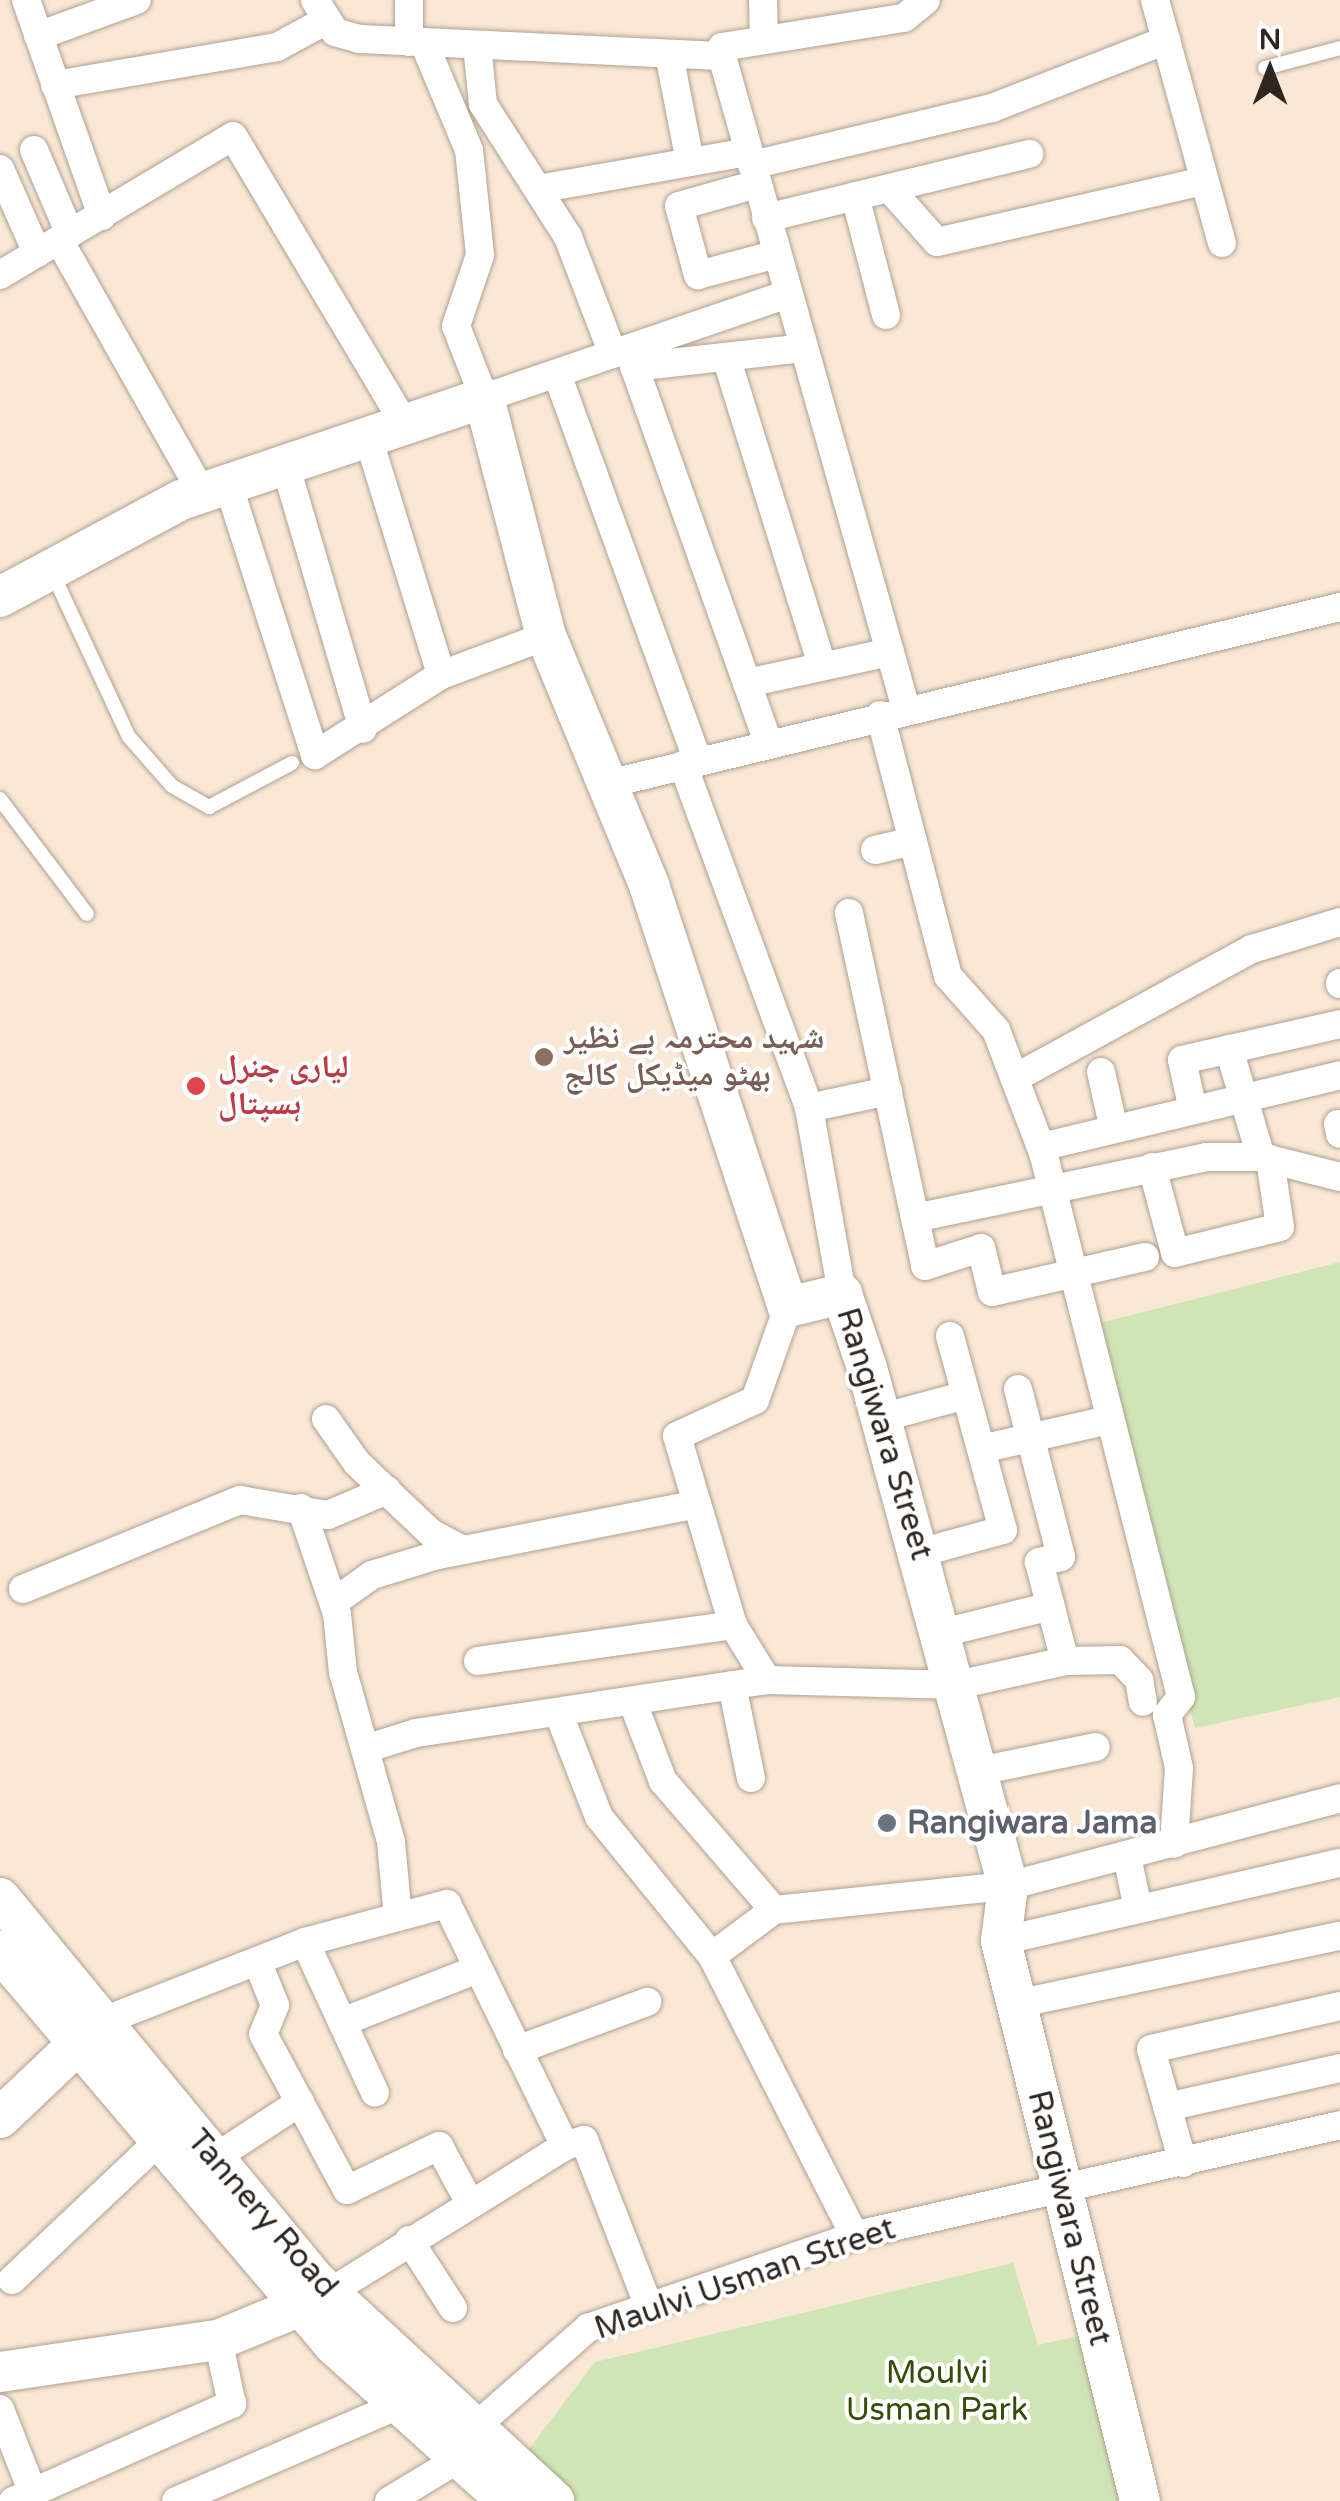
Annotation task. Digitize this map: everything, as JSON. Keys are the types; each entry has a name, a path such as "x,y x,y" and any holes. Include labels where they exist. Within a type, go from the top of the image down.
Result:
{"street":[{"path":"26,0 102,216"},
{"path":"38,36 137,0"},
{"path":"409,0 416,42 470,150 480,256 456,326 484,398"},
{"path":"763,0 764,40"},
{"path":"926,0 904,18 722,48 722,56 890,652 893,712 913,841 948,976 996,1030 1041,1147 1070,1273 1182,1696 1167,1715 1179,1768 1174,1844"},
{"path":"1156,0 1222,243"},
{"path":"56,85 277,48 321,10 359,40 722,56"},
{"path":"777,254 698,275 679,206 752,167 992,108 1166,40"},
{"path":"477,45 483,104 568,237 625,357 768,743"},
{"path":"669,54 690,162"},
{"path":"0,274 232,136 386,431 441,675"},
{"path":"34,150 55,242"},
{"path":"766,218 1028,154"},
{"path":"538,190 690,162 752,167"},
{"path":"0,170 55,242 215,488 314,756 363,729 441,675 546,636"},
{"path":"889,188 937,242 1204,181"},
{"path":"855,196 886,315"},
{"path":"0,597 215,488 557,374 625,357 788,294"},
{"path":"625,357 726,357 803,348"},
{"path":"726,357 822,665"},
{"path":"557,374 809,1108 842,1294"},
{"name":"Rangiwara Street","path":"484,398 546,636 612,782 788,1306 842,1294 882,1418 1008,1886 1001,1941 1140,2501"},
{"path":"285,464 363,729"},
{"path":"612,782 1340,607"},
{"path":"747,682 890,652"},
{"path":"875,850 913,841"},
{"path":"849,913 925,1266 982,1248 992,1292 1146,1256"},
{"path":"1015,1078 1252,949 1340,922"},
{"path":"1192,1110 1182,1060 1340,1024"},
{"path":"1152,1167 1175,1253 1280,1227 1265,1158 1242,1098 1230,1049"},
{"path":"1101,1072 1114,1130"},
{"path":"1041,1147 1340,1075"},
{"path":"809,1108 888,1091"},
{"path":"915,1218 1152,1167 1265,1158 1340,1177"},
{"path":"767,1680 734,1625 693,1504 677,1436 755,1400 788,1306"},
{"path":"919,1553 1003,1530 950,1336"},
{"path":"1018,1389 1061,1557 1039,1562 1065,1661"},
{"path":"882,1418 966,1395"},
{"path":"326,1419 387,1490 463,1550"},
{"path":"982,1449 1108,1420"},
{"path":"24,1588 240,1500 328,1514 387,1490"},
{"path":"334,1602 372,1575 463,1550 693,1504"},
{"path":"301,1508 334,1602 364,1749 391,1842 398,1917"},
{"path":"942,1633 1051,1606"},
{"path":"478,1661 734,1625"},
{"path":"364,1749 416,1733 560,1717 767,1680 957,1686 1065,1661 1120,1660 1139,1680 1143,1702"},
{"path":"732,1686 752,1778"},
{"path":"634,1703 662,1781 774,1910"},
{"path":"560,1717 600,1817 712,1956 855,2236"},
{"path":"978,1770 1096,1746"},
{"path":"712,1956 774,1910 1008,1886 1340,1798"},
{"path":"1126,1856 1138,1909"},
{"path":"1001,1941 1340,1862"},
{"name":"Tannery Road","path":"0,1898 159,2141 464,2444 507,2501"},
{"path":"3,2101 89,2032 305,1942 446,1904 565,2146"},
{"path":"1016,2004 1340,1936"},
{"path":"305,1942 375,2094"},
{"name":"Tannery Road","path":"0,1951 89,2032 213,2159 394,2407 464,2444 554,2501"},
{"path":"257,1961 275,2005 263,2034 347,2190 439,2146 470,2203"},
{"path":"342,2022 478,1969"},
{"path":"518,2050 647,2002"},
{"path":"1183,2162 1151,2049 1340,2006"},
{"path":"1167,2107 1340,2068"},
{"path":"213,2159 300,2102"},
{"name":"Maulvi Usman Street","path":"390,2501 464,2444 588,2328 855,2236 1340,2125"},
{"path":"0,2372 71,2365 218,2340 315,2300 565,2146 584,2140 650,2307"},
{"path":"12,2280 159,2141"},
{"path":"409,2240 453,2308"},
{"path":"0,2409 23,2497 232,2404 218,2340"},
{"path":"0,2395 71,2365"},
{"path":"176,2501 394,2407"}],"lane":[{"path":"1265,68 1340,48"},
{"path":"51,570 129,738 172,786 209,807 292,764"},
{"path":"0,800 86,914"}],"green space":[{"path":"1340,1262 1340,1697 1195,1728 1084,1327"},
{"name":"Moulvi Usman Park","path":"1013,2263 1038,2345 1097,2332 1140,2501 554,2501 516,2466 595,2362"}],"place":[{"name":"شہید محترمہ بے نظیر بھٹو میڈیکل کالج","path":"544,1057"},
{"name":"لیاری جنرل ہسپتال","path":"196,1086"},
{"name":"Rangiwara Jama","path":"887,1823"}]}
